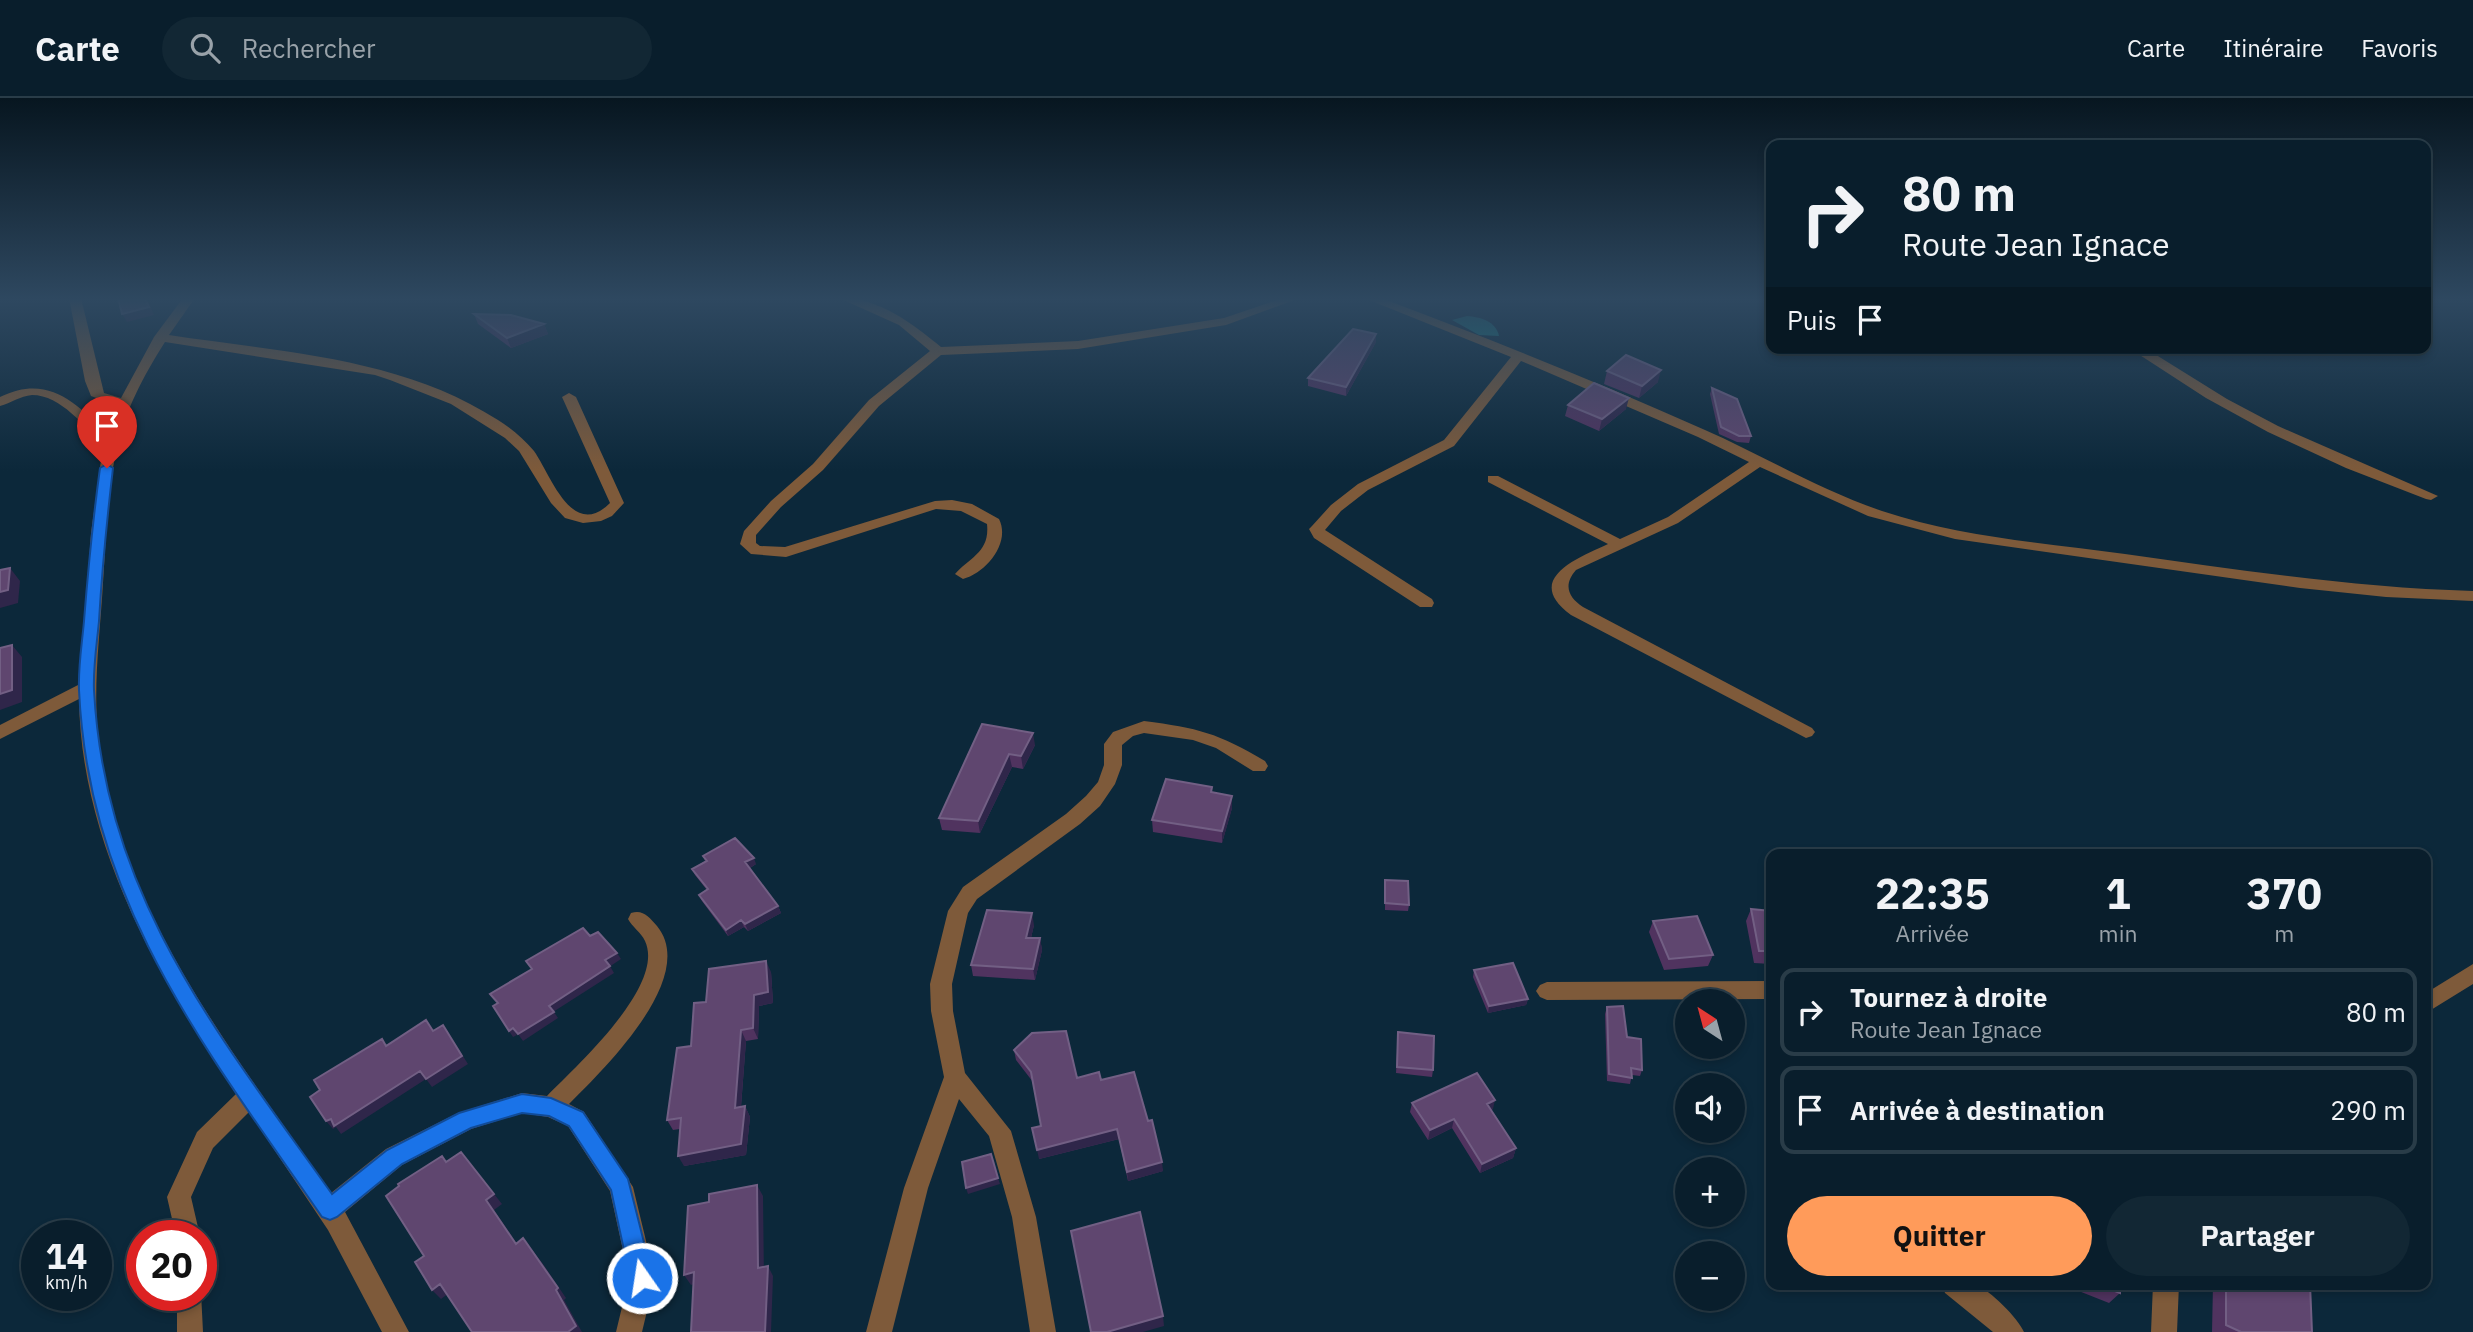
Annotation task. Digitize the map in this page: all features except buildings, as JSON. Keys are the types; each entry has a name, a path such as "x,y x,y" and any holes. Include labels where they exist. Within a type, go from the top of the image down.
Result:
{"street":[{"path":"87,356 98,396 126,404"},
{"path":"151,356 126,404 110,445 97,537 86,687 93,761 114,847 129,887 166,966 200,1024 330,1210 396,1332"},
{"path":"279,356 377,371 445,396 504,430 524,449 566,513 583,520 600,517 611,511 617,503 569,397"},
{"path":"933,356 874,403 818,467 776,503 749,534 748,544 756,551 786,552 935,505 950,503 975,509 994,522 997,534 986,557 963,574"},
{"path":"1426,603 1319,535 1317,530 1336,509 1363,487 1449,443 1519,356"},
{"path":"1521,356 1760,461 1843,501 1898,521 1958,535 2340,589 2473,596"},
{"path":"2147,356 2221,401 2291,437 2346,464 2431,496"},
{"path":"0,402 26,391 60,397 110,445"},
{"path":"1760,461 1685,513 1582,561 1563,575 1558,585 1559,594 1570,607 1806,733"},
{"path":"1493,479 1621,545"},
{"path":"0,733 86,687"},
{"path":"1043,1332 1024,1217 999,1131 955,1077 942,1011 941,984 958,911 970,893 1073,819 1093,801 1106,784 1113,765 1113,744 1119,736 1144,727 1195,734 1222,744 1259,766"},
{"path":"551,1107 604,1051 642,1002 659,965 655,940 638,919"},
{"path":"2431,1001 2473,973"},
{"path":"1547,991 1766,990"},
{"path":"879,1332 916,1188 955,1077"},
{"path":"185,1220 180,1197 205,1140 250,1096"},
{"path":"330,1210 394,1157 466,1120 522,1104 551,1107 576,1119 621,1186 642,1278 629,1332"},
{"path":"1962,1290 2011,1332"},
{"path":"2164,1332 2165,1290"},
{"path":"190,1311 190,1332"}],"route":[{"path":"107,468 97,537 86,687 93,761 114,847 129,887 166,966 200,1024 330,1210 394,1157 466,1120 522,1104 551,1107 576,1119 621,1186 642,1278"}]}
